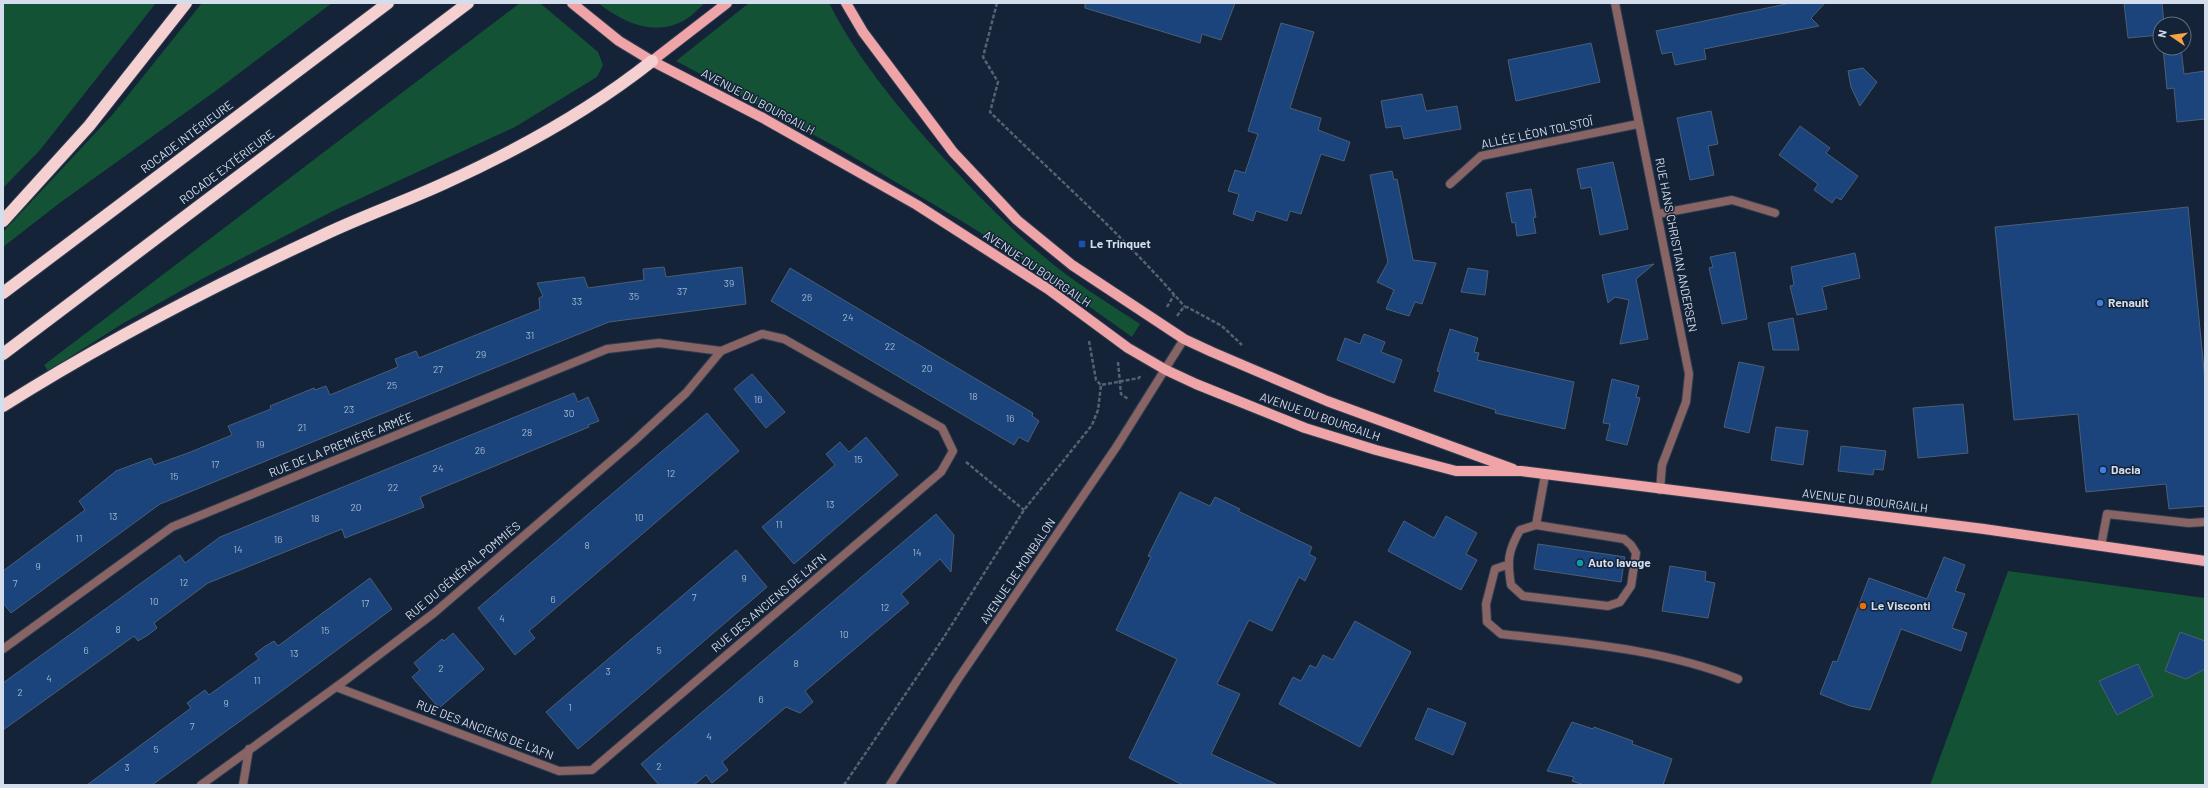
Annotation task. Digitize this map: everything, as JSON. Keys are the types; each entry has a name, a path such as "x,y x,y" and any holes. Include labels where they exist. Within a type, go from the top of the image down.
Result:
{"highway":[{"path":"3,222 89,126 186,3"},
{"name":"ROCADE INTÉRIEURE","path":"3,293 388,3"},
{"name":"ROCADE EXTÉRIEURE","path":"3,354 468,3"},
{"path":"3,406 47,378 183,303 321,236 445,183 538,137 630,79 652,61"}],"main road":[{"name":"AVENUE DU BOURGAILH","path":"572,3 619,41 652,61 763,118 917,206 1048,289 1128,348 1166,370 1196,384 1305,428 1376,450 1456,471 1521,471 2101,546 2205,561"},
{"path":"652,61 727,3"},
{"name":"AVENUE DU BOURGAILH","path":"846,3 863,32 953,152 1017,220 1072,265 1184,339 1334,404 1521,471"}],"street":[{"name":"RUE HANS CHRISTIAN ANDERSEN","path":"1617,3 1638,124 1658,214 1689,374 1686,402 1662,465 1660,490"},
{"name":"ALLÉE LÉON TOLSTOÏ","path":"1450,184 1481,156 1638,124"},
{"path":"1658,214 1732,200 1775,213"},
{"path":"721,351 762,334 784,339 942,428 953,451"},
{"name":"AVENUE DE MONBALON","path":"890,785 958,679 1117,446 1184,339"},
{"name":"RUE DE LA PREMIÈRE ARMÉE","path":"3,650 172,527 607,349 659,343 721,351"},
{"name":"RUE DU GÉNÉRAL POMMIÈS","path":"201,785 336,687 434,613 633,442 686,393 721,351"},
{"name":"RUE DES ANCIENS DE L'AFN","path":"336,687 559,771 592,770 941,472 953,451"},
{"path":"1536,525 1545,475"},
{"path":"2101,546 2107,514 2189,523 2205,522"},
{"path":"1536,525 1624,539 1631,545 1636,553 1631,586 1620,602 1608,606 1523,596 1511,585 1508,565 1510,548 1520,530 1536,525"},
{"path":"1508,565 1495,569 1486,604 1486,622 1501,634 1628,649 1712,668 1738,679"},
{"path":"243,785 249,749"}],"path":[{"path":"997,3 983,57 998,82 990,112 1160,278 1185,307 1222,326 1244,348"},
{"path":"1168,329 1185,307"},
{"path":"844,785 944,637 1024,510 1092,425 1098,410 1101,386 1096,380 1082,314"},
{"path":"1101,386 1105,383 1138,378 1149,360"},
{"path":"953,451 1024,510"}],"green space":[{"path":"3,3 156,3 40,150 3,188"},
{"path":"202,3 332,3 217,90 61,202 3,247 3,232 113,114"},
{"path":"520,3 540,3 598,52 603,65 597,77 515,127 333,211 200,280 122,324 48,371 44,365"},
{"path":"598,3 705,3 683,21 672,26 661,28 639,25 628,21"},
{"path":"749,3 829,3 852,43 865,62 893,99 938,152 984,201 1032,247 1076,282 1140,324 1132,337 1021,258 960,220 838,148 676,61"},
{"path":"2008,571 2205,598 2205,785 1930,785"}],"building":[{"path":"1085,3 1235,3 1221,40 1202,34 1200,43 1085,8"},
{"path":"1791,3 1825,3 1811,18 1819,26 1704,49 1706,59 1675,65 1672,52 1662,54 1656,31"},
{"path":"2124,3 2162,3 2163,16 2152,16 2152,36 2128,38"},
{"path":"1281,23 1314,32 1290,108 1321,118 1318,130 1350,142 1344,161 1321,154 1301,214 1290,211 1287,221 1256,211 1253,221 1233,214 1239,194 1228,191 1235,170 1245,173 1258,134 1248,131"},
{"path":"1591,43 1600,82 1516,101 1508,60"},
{"path":"2164,56 2182,56 2184,74 2205,71 2205,119 2177,122 2174,88 2167,89"},
{"path":"1863,68 1877,82 1860,106 1851,87 1848,71"},
{"path":"1422,94 1426,111 1457,106 1461,129 1404,139 1401,126 1386,128 1381,101"},
{"path":"1711,111 1718,144 1708,146 1714,175 1690,180 1677,118"},
{"path":"1800,126 1830,148 1826,153 1858,176 1841,200 1836,197 1832,203 1814,190 1818,184 1779,155"},
{"path":"1613,162 1628,229 1600,235 1591,187 1581,189 1577,169"},
{"path":"1392,171 1394,180 1397,179 1413,260 1436,263 1422,304 1415,302 1409,316 1386,309 1394,290 1377,282 1388,262 1370,175"},
{"path":"1531,189 1536,217 1533,218 1536,233 1517,236 1515,222 1512,223 1506,193"},
{"name":"Renault","path":"2188,207 2205,380 2205,506 2169,509 2166,484 2086,492 2078,414 2014,420 1995,227"},
{"path":"1735,252 1747,319 1722,324 1709,268 1713,267 1710,257"},
{"path":"1855,253 1860,278 1822,287 1827,309 1797,315 1790,286 1794,285 1791,267"},
{"path":"1654,264 1636,279 1648,339 1620,344 1629,300 1615,297 1608,303 1602,275"},
{"path":"664,267 666,277 742,267 746,304 609,322 524,356 160,504 11,613 3,603 3,571 85,510 79,501 116,471 151,458 154,465 188,453 232,435 228,426 271,409 270,406 314,388 315,390 326,386 330,395 398,367 395,359 416,351 419,358 540,309 539,298 543,296 537,283 584,277 588,288 644,280 643,269"},
{"path":"790,268 1033,413 1032,416 1039,421 1028,442 1019,437 1014,445 771,301"},
{"path":"1468,268 1488,271 1485,295 1461,292"},
{"path":"1793,318 1799,350 1773,350 1768,323"},
{"path":"1450,329 1478,338 1474,352 1479,353 1477,360 1574,382 1565,429 1495,413 1496,410 1434,391 1440,372 1437,371"},
{"path":"1364,334 1385,342 1381,352 1402,360 1394,383 1337,360 1345,338 1360,344"},
{"path":"1739,362 1764,367 1749,433 1724,427"},
{"path":"752,374 785,412 766,428 734,389"},
{"path":"1612,379 1639,386 1636,397 1640,398 1627,445 1606,440 1610,424 1603,423"},
{"path":"574,393 578,402 588,397 599,421 588,425 589,427 420,497 424,507 345,538 342,529 208,583 154,623 157,628 148,635 138,641 134,636 3,730 3,683 180,555 185,563 220,537"},
{"path":"1963,404 1968,453 1918,458 1913,408"},
{"path":"707,413 739,451 529,631 535,638 515,655 478,608"},
{"path":"1776,427 1808,431 1803,465 1771,460"},
{"path":"866,437 898,475 794,564 762,527 835,465 826,454 840,442 849,452"},
{"path":"1841,446 1886,451 1883,470 1874,469 1873,475 1838,471"},
{"path":"1180,492 1210,506 1215,497 1240,509 1238,511 1312,547 1309,554 1316,558 1305,581 1299,577 1272,631 1249,620 1217,684 1240,694 1211,754 1278,785 1183,785 1129,758 1177,659 1116,630 1151,557 1148,556"},
{"path":"936,514 954,535 951,572 940,559 901,594 909,603 805,691 813,702 800,713 786,707 722,762 728,770 712,783 706,775 694,785 659,785 641,764"},
{"path":"1446,516 1477,533 1466,554 1477,560 1461,590 1388,551 1404,521 1434,538"},
{"name":"Auto lavage","path":"1538,544 1625,557 1621,582 1534,569"},
{"path":"736,550 767,587 578,749 546,712"},
{"path":"1944,557 1965,565 1955,591 1965,594 1952,628 1967,633 1961,651 1901,629 1870,710 1850,706 1820,694 1833,661 1837,662 1869,578 1927,599"},
{"path":"1670,566 1706,572 1705,581 1715,583 1708,618 1662,611"},
{"path":"370,578 392,609 283,690 152,785 87,785 191,708 187,703 205,690 209,695 259,659 255,654 264,647 274,641 278,646"},
{"path":"1355,621 1411,652 1360,747 1279,704 1293,677 1301,681 1310,665 1316,668 1323,655 1333,660"},
{"path":"2180,632 2205,641 2205,669 2186,679 2165,671"},
{"path":"453,633 484,669 439,708 412,677 420,670 414,663 442,639 444,641"},
{"path":"2138,664 2153,696 2117,715 2099,681"},
{"path":"1428,708 1466,723 1453,755 1415,739"},
{"path":"1572,722 1593,729 1594,727 1633,741 1632,744 1672,759 1663,785 1584,785 1572,781 1574,777 1547,771"}],"place":[{"name":"Le Trinquet","path":"1082,244"},
{"name":"Renault","path":"2100,303"},
{"name":"Dacia","path":"2103,470"},
{"name":"Auto lavage","path":"1580,563"},
{"name":"Le Visconti","path":"1863,606"}]}
